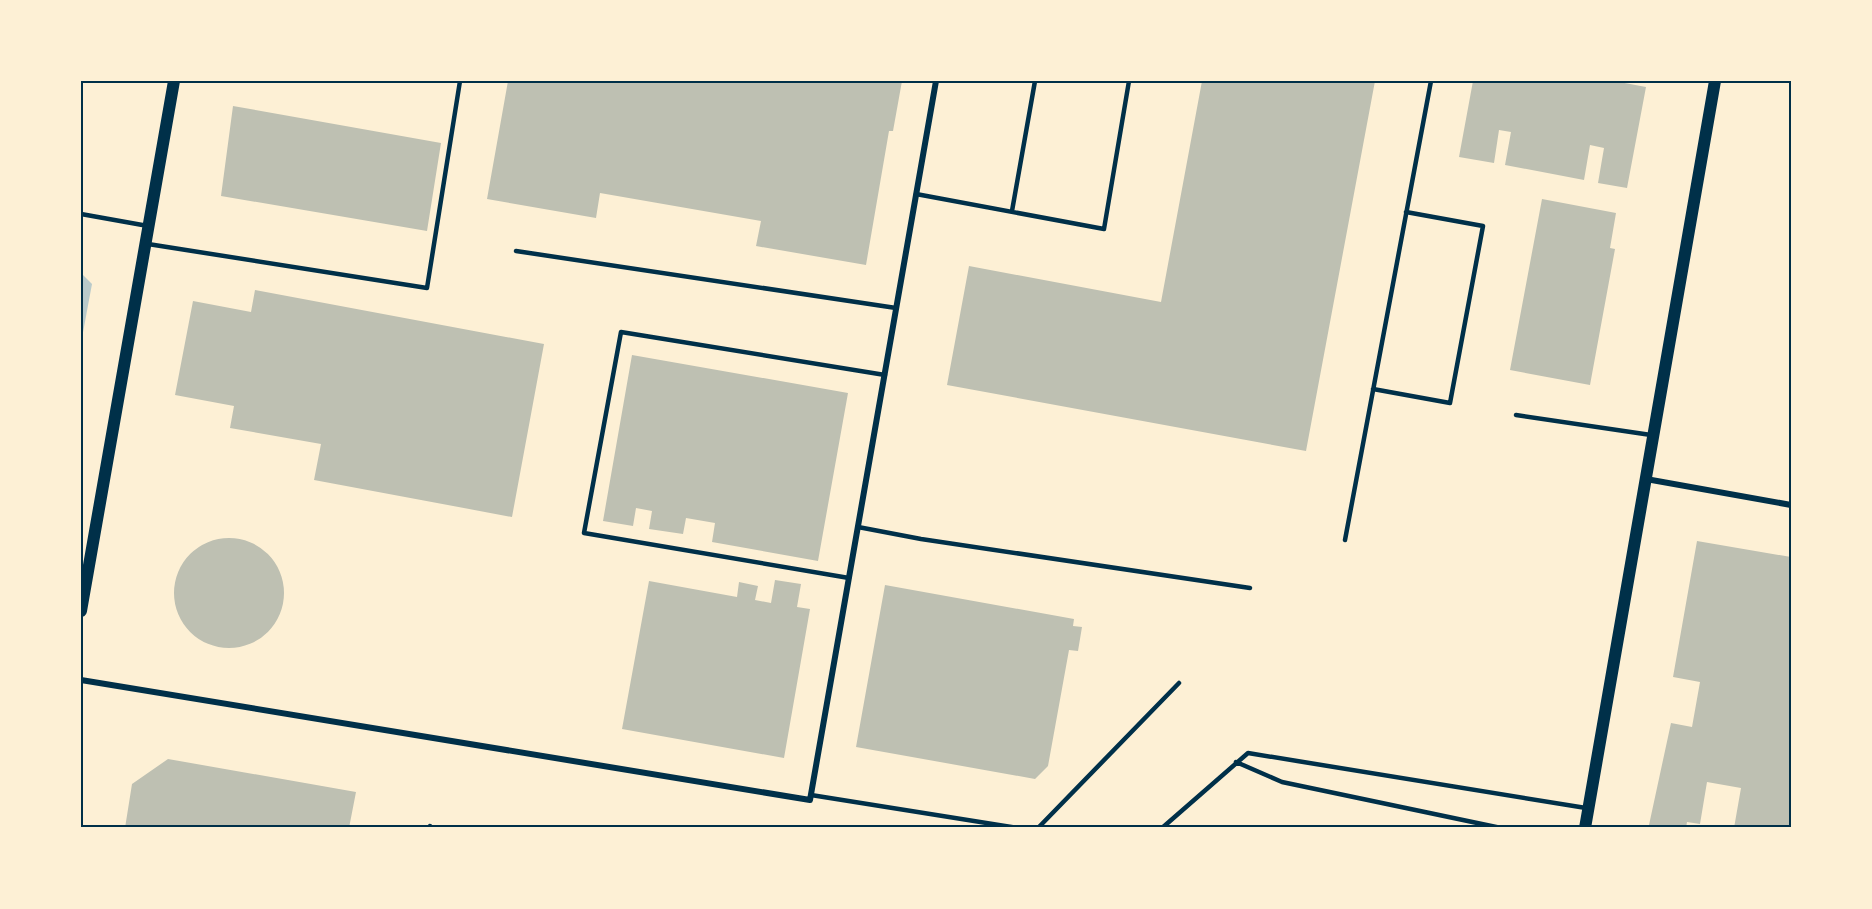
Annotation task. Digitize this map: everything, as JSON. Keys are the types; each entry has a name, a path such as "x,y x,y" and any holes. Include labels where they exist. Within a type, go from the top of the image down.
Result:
{"main road":[{"path":"81,610 174,81"},
{"path":"1585,828 1715,81"}],"street":[{"path":"81,681 811,797 936,81"},
{"path":"1646,479 1791,505"}],"lane":[{"path":"145,244 427,288 460,81"},
{"path":"1012,212 1035,81"},
{"path":"916,194 1104,229 1129,81"},
{"path":"1345,540 1431,81"},
{"path":"1373,389 1450,403 1453,391 1483,226 1406,212"},
{"path":"81,214 148,226"},
{"path":"516,250 896,308"},
{"path":"849,578 584,532 621,332 885,375"},
{"path":"1516,415 1653,436"},
{"path":"858,527 921,539 1250,588"},
{"path":"1038,828 1179,682"},
{"path":"1162,828 1248,753 1588,809"},
{"path":"1236,762 1282,782 1501,828"},
{"path":"811,797 1018,828"}],"shaded area":[{"path":"81,273 92,284 81,343"}],"building":[{"path":"508,81 902,81 893,131 889,131 866,265 756,246 761,221 600,193 596,218 487,199"},
{"path":"1202,81 1375,81 1306,451 947,385 969,266 1161,302"},
{"path":"1473,81 1614,81 1646,87 1627,188 1598,183 1604,148 1590,145 1584,180 1505,165 1511,132 1499,130 1494,163 1459,157"},
{"path":"233,106 441,143 427,231 221,196"},
{"path":"1542,199 1616,213 1610,248 1615,249 1590,385 1510,370"},
{"path":"255,290 544,344 512,517 314,480 321,444 230,428 234,406 175,395 193,301 251,312"},
{"path":"632,355 848,393 818,561 712,542 715,523 686,518 683,534 649,529 652,511 636,508 633,526 603,521"},
{"path":"229,538 250,542 268,554 280,572 284,593 280,614 268,632 250,644 229,648 208,644 190,632 178,614 174,593 178,572 190,554 208,542"},
{"path":"1697,541 1791,557 1791,828 1734,828 1741,788 1707,782 1700,824 1687,822 1686,828 1649,825 1671,723 1692,727 1700,682 1673,677"},
{"path":"775,580 801,584 797,607 810,609 784,758 622,729 649,581 737,597 739,582 758,586 755,600 771,603"},
{"path":"885,585 1074,619 1073,626 1082,627 1078,651 1069,650 1048,766 1035,779 856,747"},
{"path":"168,759 356,792 349,828 125,828 132,784"}]}
